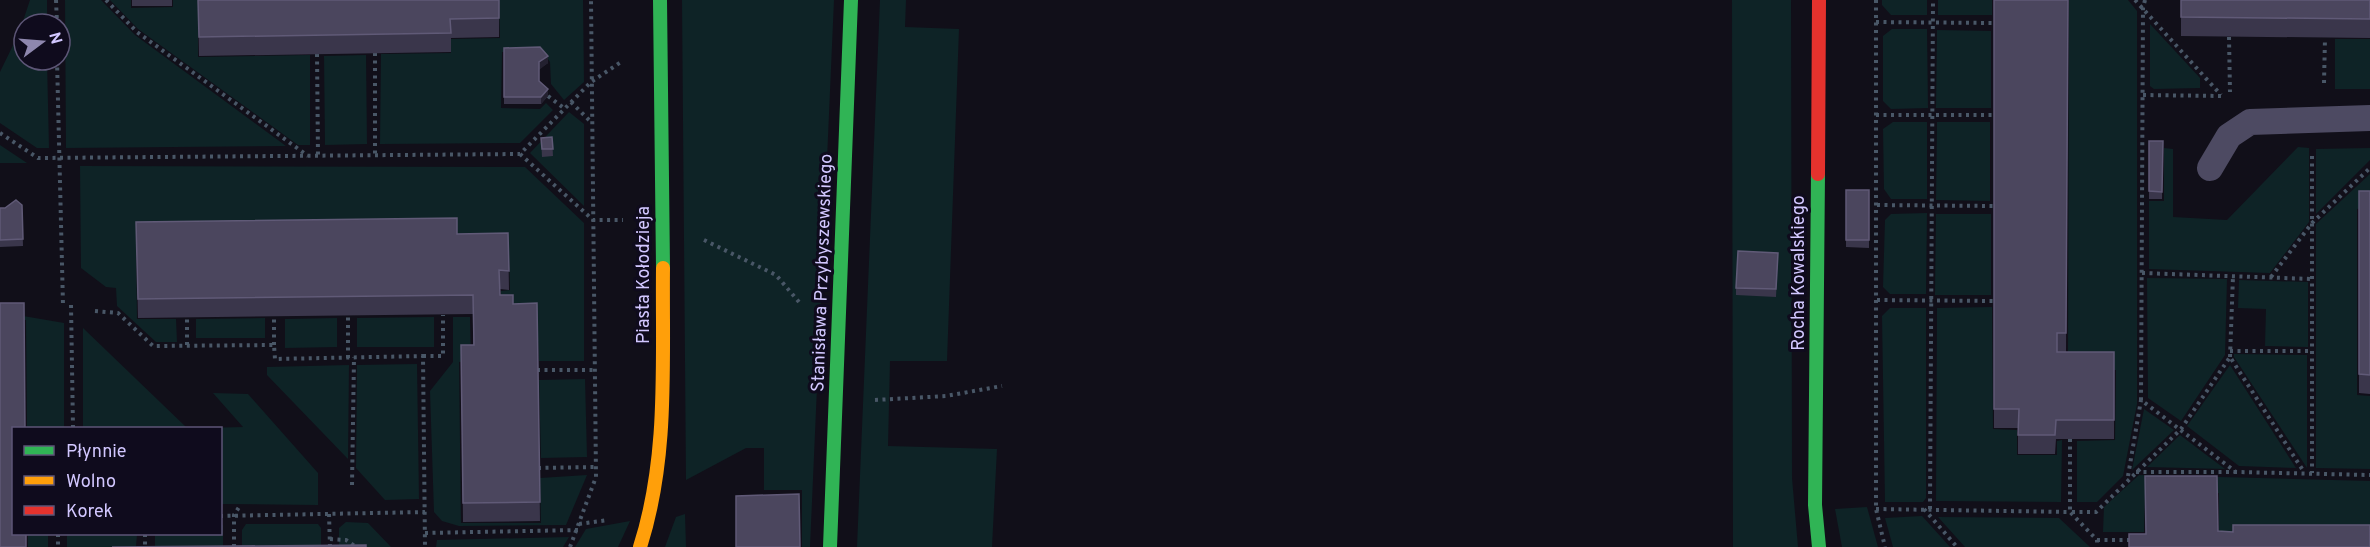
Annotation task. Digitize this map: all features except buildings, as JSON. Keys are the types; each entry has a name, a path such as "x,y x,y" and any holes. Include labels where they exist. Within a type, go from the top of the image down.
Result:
{"street":[{"name":"Piasta Kołodzieja","path":"640,547 655,500 661,443 663,219 660,0"},
{"name":"Stanisława Przybyszewskiego","path":"830,547 851,0"},
{"name":"Rocha Kowalskiego","path":"1819,0 1815,505 1819,547"}],"lane":[{"path":"2210,168 2229,136 2250,122 2370,118"}],"path":[{"path":"106,0 137,32 308,157"},
{"path":"570,547 596,477 591,0"},
{"path":"1876,0 1876,509 1885,547"},
{"path":"1930,510 1933,0"},
{"path":"2135,0 2221,96"},
{"path":"2127,478 2141,400 2143,8 2145,0"},
{"path":"1876,22 1993,23"},
{"path":"520,154 591,81 661,34"},
{"path":"2229,37 2230,96"},
{"path":"2324,84 2325,38"},
{"path":"375,53 375,156"},
{"path":"317,54 318,156"},
{"path":"57,72 63,305"},
{"path":"548,96 565,109"},
{"path":"571,102 592,123"},
{"path":"1876,115 1992,115"},
{"path":"2312,119 2312,473"},
{"path":"0,133 38,158 520,154 593,220 663,219 776,276 805,309"},
{"path":"2270,278 2312,223 2370,168"},
{"path":"1876,205 1993,206"},
{"path":"2141,273 2312,279"},
{"path":"2233,276 2230,357 2305,473"},
{"path":"1877,300 1993,301"},
{"path":"71,305 73,427"},
{"path":"95,311 118,313 153,346 274,345"},
{"path":"274,316 275,359 443,356 442,315"},
{"path":"348,316 348,358"},
{"path":"187,317 187,345"},
{"path":"2230,351 2312,351"},
{"path":"423,356 425,547"},
{"path":"352,485 354,357"},
{"path":"1876,509 2096,512 2127,478 2181,429 2230,357"},
{"path":"537,370 594,370"},
{"path":"836,400 946,396 1002,386"},
{"path":"2141,400 2236,472"},
{"path":"2070,439 2070,512 2097,540 2097,547"},
{"path":"538,468 595,467"},
{"path":"2135,472 2370,475"},
{"path":"234,547 234,515 241,504"},
{"path":"1923,509 1957,547"},
{"path":"222,516 425,512"},
{"path":"329,514 330,547"},
{"path":"424,533 578,530"},
{"path":"330,539 346,540 356,547"},
{"path":"2097,540 2136,540"}],"green space":[{"path":"30,0 47,0 47,12 26,12"},
{"path":"65,0 101,0 135,35 286,146 66,148 65,72 72,72 72,12 65,12"},
{"path":"110,0 131,0 131,8 173,7 173,0 198,0 198,57 310,55 310,145 298,145 138,29"},
{"path":"499,0 583,0 584,82 564,100 551,84 550,62 543,52 502,52 501,108 540,109 546,103 553,110 520,143 380,144 381,54 451,53 451,39 500,38"},
{"path":"682,0 834,0 810,547 802,547 802,490 764,490 764,448 746,448 686,480"},
{"path":"880,0 906,0 905,27 959,29 947,361 890,361 888,446 997,449 992,547 857,547"},
{"path":"1732,0 1791,0 1792,478 1798,547 1733,547"},
{"path":"1882,0 1927,0 1927,15 1891,15 1882,5"},
{"path":"1938,0 1992,0 1992,15 1938,15"},
{"path":"2069,0 2128,0 2137,11 2137,404 2123,476 2097,502 2077,502 2077,441 2115,440 2116,370 2058,370 2068,353"},
{"path":"2150,24 2200,78 2200,88 2154,89 2150,86"},
{"path":"1892,29 1927,29 1928,108 1891,109 1883,101 1883,36"},
{"path":"1937,30 1991,31 1991,108 1936,108"},
{"path":"2335,39 2370,39 2370,89 2335,89"},
{"path":"12,47 12,72 47,72 49,148 37,148 0,123 0,72"},
{"path":"366,55 367,144 325,145 324,56"},
{"path":"569,112 584,124 584,206 530,153"},
{"path":"1893,122 1927,122 1927,199 1891,199 1884,189 1883,129"},
{"path":"1937,122 1990,122 1990,201 1936,200"},
{"path":"0,145 27,163 0,163"},
{"path":"2298,147 2309,148 2309,222 2270,273 2149,269 2149,201 2164,201 2164,148 2173,149 2173,217 2227,220"},
{"path":"2370,148 2370,160 2316,214 2316,149"},
{"path":"80,166 525,167 584,223 584,361 539,361 537,321 514,321 501,312 501,291 510,290 509,252 459,251 458,235 136,240 137,319 176,319 177,342 156,342 117,306 116,288 106,287 81,268"},
{"path":"2370,174 2370,208 2357,209 2357,395 2370,396 2370,469 2316,468 2316,224"},
{"path":"1927,213 1926,294 1890,294 1883,287 1885,220 1891,214"},
{"path":"1936,214 1991,214 1991,295 1935,295"},
{"path":"2147,278 2227,279 2225,355 2181,421 2148,398"},
{"path":"2239,280 2308,282 2308,347 2265,346 2266,309 2238,308"},
{"path":"1992,307 1993,429 2017,430 2017,455 2057,455 2057,441 2062,440 2061,502 1936,501 1937,308"},
{"path":"1890,308 1926,308 1926,498 1923,502 1885,502 1882,316"},
{"path":"0,312 64,323 64,427 27,427 26,320 0,320"},
{"path":"434,317 434,347 357,347 357,318"},
{"path":"453,317 470,317 471,361 459,362 461,523 541,523 540,478 587,475 566,525 459,526 442,521 434,512 430,391 453,362"},
{"path":"265,318 265,338 196,338 196,319"},
{"path":"337,318 337,347 285,348 285,319"},
{"path":"83,328 186,427 83,427"},
{"path":"2234,354 2307,355 2307,468 2234,357"},
{"path":"417,364 419,499 385,500 356,468 357,365"},
{"path":"349,365 348,459 267,375 267,367"},
{"path":"2230,365 2296,468 2239,466 2187,426"},
{"path":"585,379 587,457 541,458 539,380"},
{"path":"213,393 248,394 318,473 318,505 222,504 222,428 243,427"},
{"path":"2144,409 2174,430 2132,470"},
{"path":"2180,435 2225,469 2147,467"},
{"path":"2139,475 2370,481 2370,543 2219,547 2219,493 2145,494 2144,532 2103,532 2104,507"},
{"path":"1867,507 1878,547 1842,547 1835,509"},
{"path":"685,514 686,547 665,547 676,517"},
{"path":"1922,516 1950,547 1893,547 1885,518"},
{"path":"1938,517 2059,518 2090,547 1965,547"},
{"path":"630,521 618,547 575,547 586,529"},
{"path":"346,522 368,523 391,547 339,547 339,528"},
{"path":"246,524 318,524 321,528 321,547 242,547 242,530"},
{"path":"223,525 223,547 155,547 155,535 222,535"},
{"path":"28,535 48,535 48,547 28,547"},
{"path":"67,535 137,535 136,547 67,547"},
{"path":"569,537 563,547 436,547 437,540"}],"traffic: fast":[{"path":"660,0 663,268"},
{"path":"830,547 851,0"},
{"path":"1818,174 1815,505 1819,547"}],"traffic: slow":[{"path":"640,547 656,479 660,444 663,268"}],"traffic: jam":[{"path":"1818,174 1819,0"}]}
